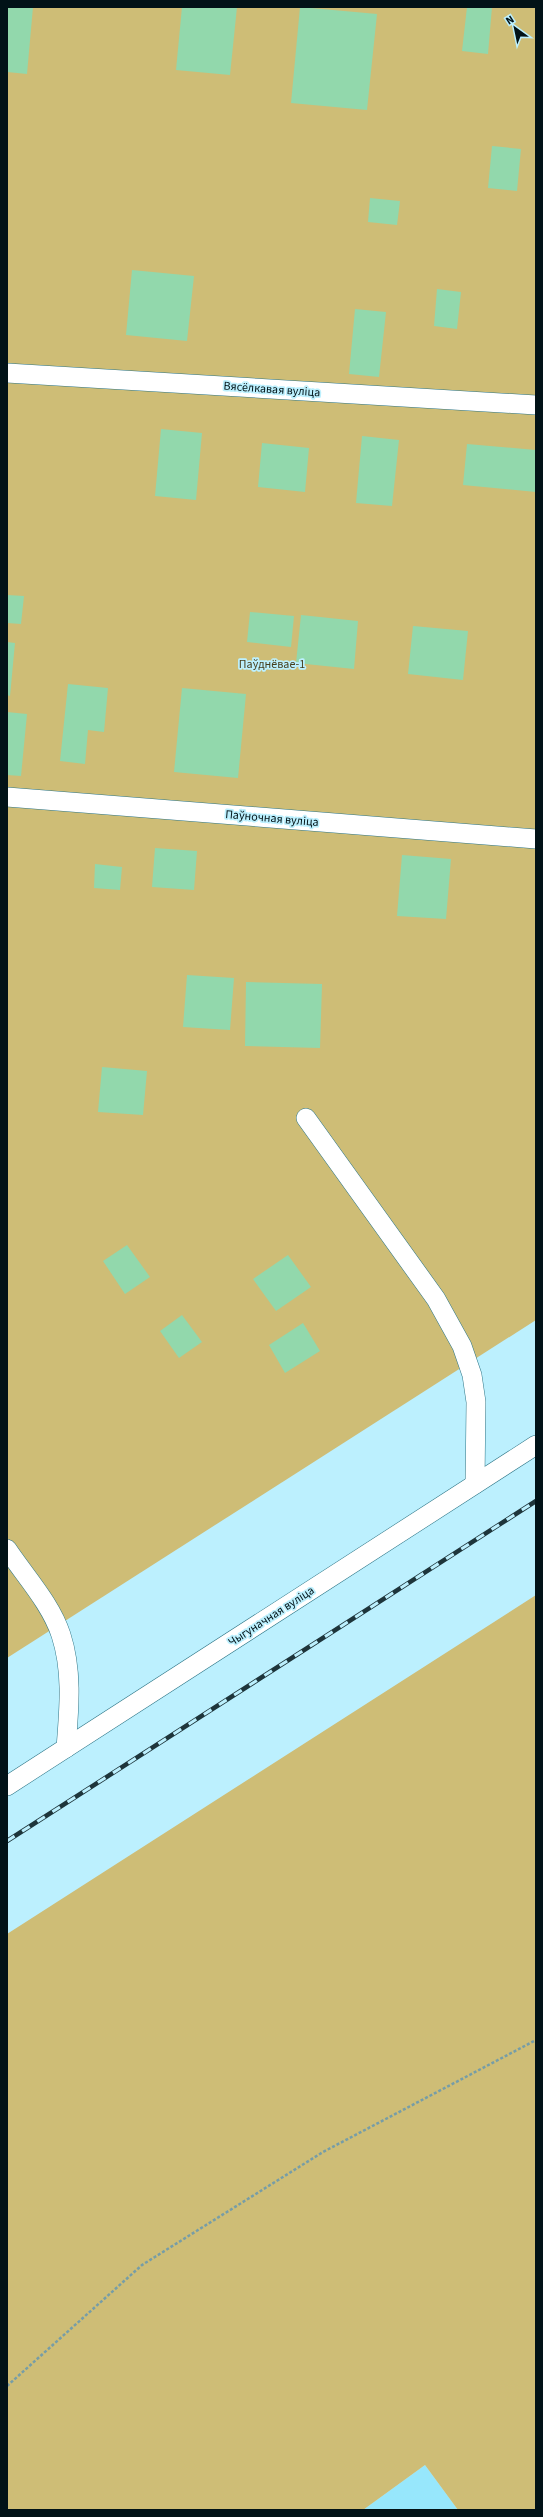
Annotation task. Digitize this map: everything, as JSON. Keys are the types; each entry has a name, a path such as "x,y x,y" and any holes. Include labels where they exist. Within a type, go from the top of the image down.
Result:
{"lane":[{"name":"Вясёлкавая вуліца","path":"7,373 536,405"},
{"name":"Паўночная вуліца","path":"7,796 536,839"},
{"path":"306,1118 436,1298 462,1346 472,1375 476,1402 474,1484"},
{"name":"Чыгуначная вуліца","path":"7,1786 536,1445"},
{"path":"7,1549 51,1612 61,1634 69,1681 66,1748"}],"path":[{"path":"7,2386 142,2265 323,2152 536,2040"}],"shaded area":[{"path":"425,2465 458,2510 363,2510"}],"green space":[{"name":"Паўднёвае-1","path":"7,7 536,7 536,1320 7,1658"},
{"path":"536,1595 536,2510 458,2510 425,2465 363,2510 7,2510 7,1934"}],"building":[{"path":"7,7 33,7 27,74 7,72"},
{"path":"182,7 237,7 230,75 176,70"},
{"path":"300,7 377,14 367,110 291,103"},
{"path":"467,7 492,7 488,54 462,51"},
{"path":"492,146 521,149 517,191 488,188"},
{"path":"370,198 400,201 397,225 368,222"},
{"path":"132,270 194,276 187,341 126,335"},
{"path":"437,289 461,292 457,329 434,326"},
{"path":"355,309 386,312 379,377 349,374"},
{"path":"161,429 202,433 196,500 155,496"},
{"path":"362,436 399,440 392,506 356,503"},
{"path":"262,443 309,448 305,492 258,487"},
{"path":"467,444 536,450 536,492 463,485"},
{"path":"7,595 24,596 21,624 7,623"},
{"path":"250,612 294,616 291,647 247,642"},
{"path":"301,615 358,621 354,669 296,663"},
{"path":"413,626 468,631 463,680 408,674"},
{"path":"7,642 15,643 10,696 7,695"},
{"path":"68,684 108,688 104,732 88,730 85,764 60,761"},
{"path":"182,688 246,694 238,778 174,772"},
{"path":"7,712 27,714 21,776 7,775"},
{"path":"155,848 197,851 194,890 152,887"},
{"path":"402,855 451,859 446,919 397,916"},
{"path":"95,864 122,867 120,890 94,888"},
{"path":"187,975 234,978 230,1030 183,1027"},
{"path":"246,982 322,984 320,1048 245,1046"},
{"path":"102,1067 147,1071 143,1115 98,1112"},
{"path":"127,1245 150,1277 125,1294 103,1261"},
{"path":"288,1255 311,1287 276,1311 253,1279"},
{"path":"182,1315 202,1342 179,1358 160,1331"},
{"path":"303,1323 320,1351 285,1373 269,1345"}],"railway":[{"path":"7,1841 536,1501"}]}
